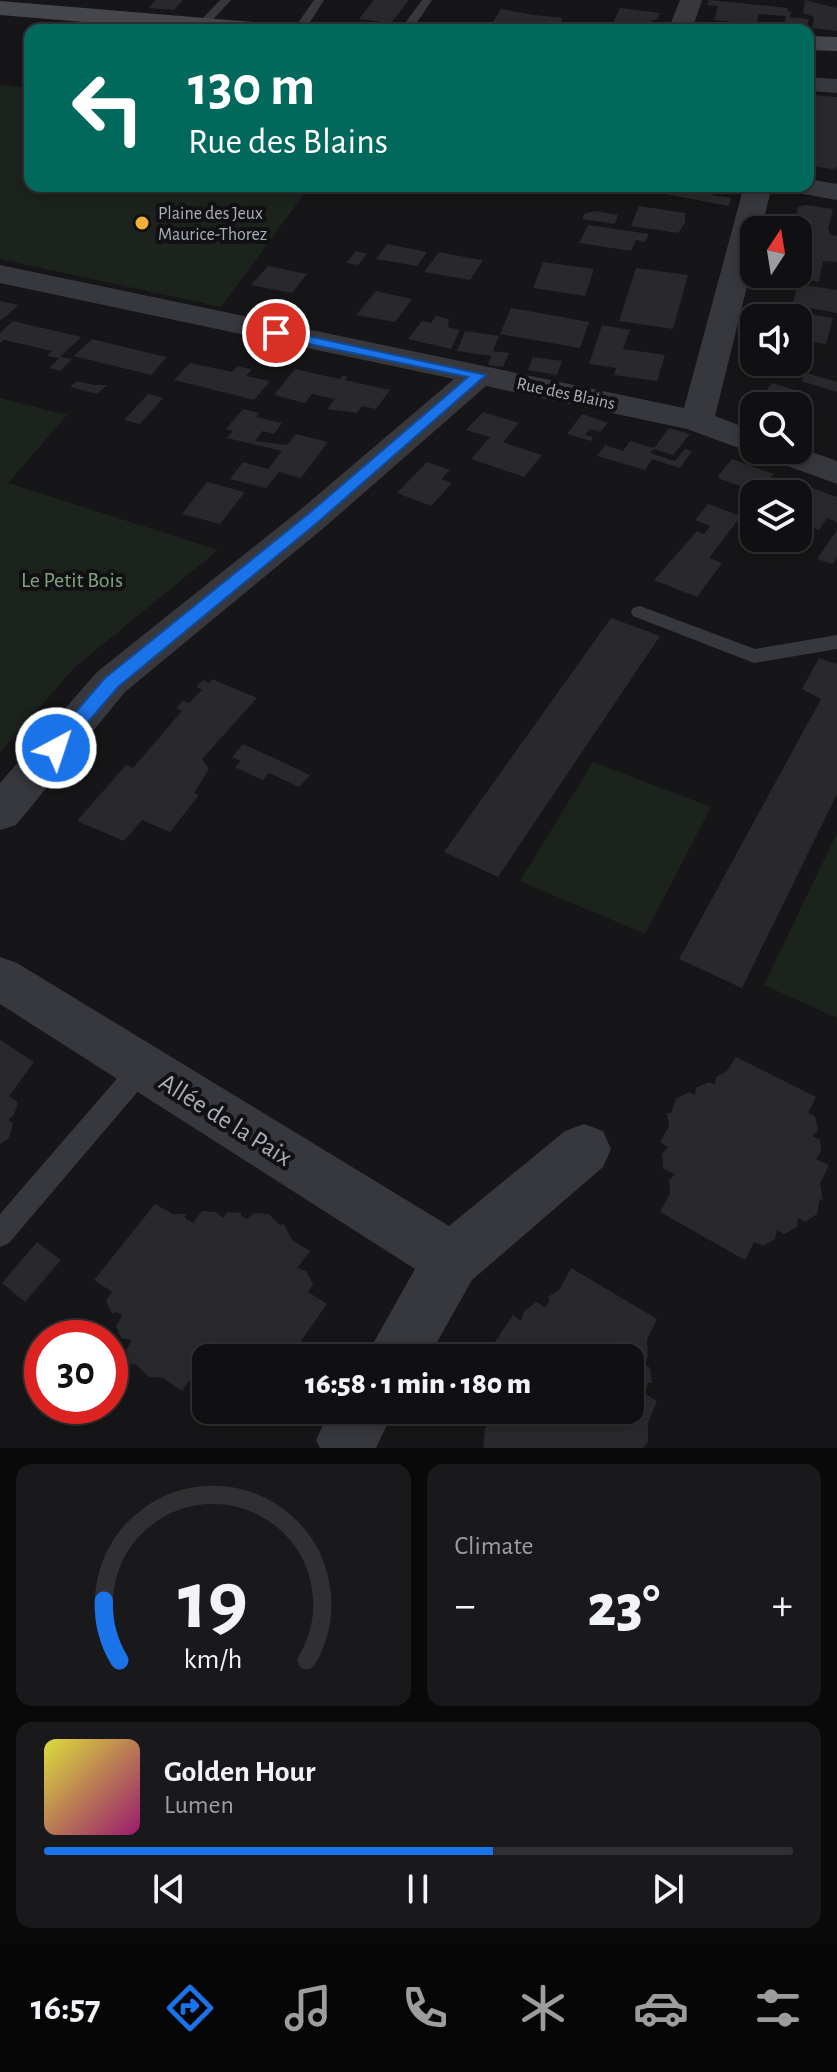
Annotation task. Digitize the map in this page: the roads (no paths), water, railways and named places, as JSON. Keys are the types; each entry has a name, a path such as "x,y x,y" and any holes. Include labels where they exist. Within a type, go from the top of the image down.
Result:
{"main road":[{"path":"0,8 203,24"},
{"path":"814,43 837,44"}],"street":[{"path":"682,24 691,0"},
{"path":"814,84 837,86"},
{"path":"814,188 837,192"},
{"path":"697,421 756,192"},
{"name":"Rue des Blains","path":"0,274 697,421 740,438"},
{"path":"0,813 111,682 313,518 479,375"},
{"path":"812,464 837,473"},
{"name":"Allée de la Paix","path":"0,978 452,1260"},
{"path":"403,1344 452,1260 584,1149"}],"lane":[{"path":"203,24 226,0"},
{"path":"303,24 319,0"},
{"path":"410,24 427,0"},
{"path":"640,612 754,656 837,642"},
{"path":"0,1234 142,1068"}],"place":[{"name":"Plaine des Jeux Maurice-Thorez","path":"142,223"}],"park label":[{"name":"Le Petit Bois","path":"72,579"}]}
